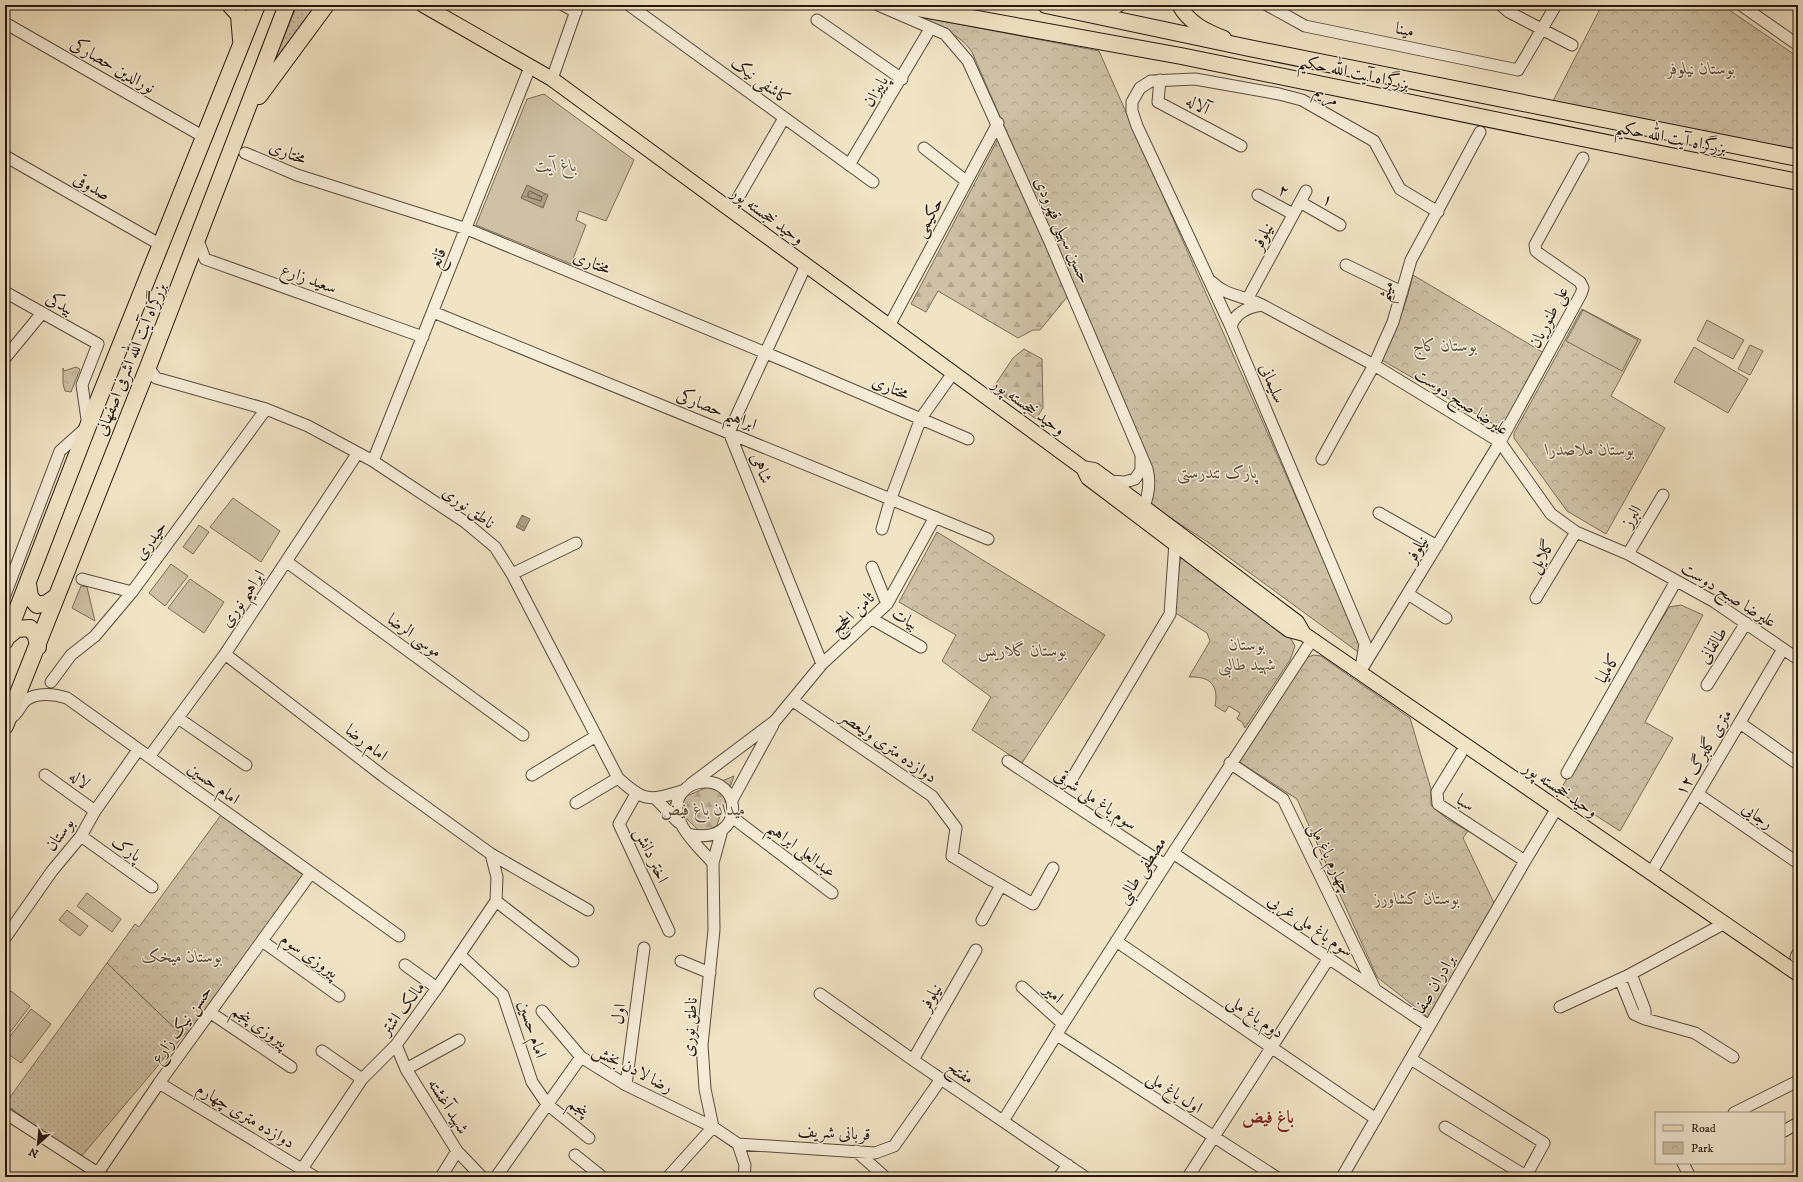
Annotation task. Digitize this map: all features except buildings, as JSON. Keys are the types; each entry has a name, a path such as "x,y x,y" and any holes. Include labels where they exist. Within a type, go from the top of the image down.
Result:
{"highway":[{"path":"230,5 239,15 241,46"},
{"name":"بزرگراه آیت الله اشرفی اصفهانی","path":"6,639 88,426 241,46 256,5"},
{"name":"بزرگراه آیت الله اشرفی اصفهانی","path":"6,723 38,648 57,596 148,367 287,5"},
{"path":"246,113 326,5"},
{"name":"بزرگراه آیت الله حکیم","path":"900,5 1181,56 1798,182"},
{"name":"بزرگراه آیت الله حکیم","path":"1046,5 1249,48 1798,158"},
{"path":"28,584 30,597 37,605 47,603 57,596"},
{"path":"6,639 17,629 30,628 36,636 38,648"}],"main road":[{"name":"وحید خجسته پور","path":"423,5 552,79 1083,468 1094,470 1109,481 1175,542 1289,630 1308,637 1798,974"},
{"path":"1085,13 1106,11 1118,5"},
{"path":"1179,5 1183,12 1198,26 1249,48"},
{"name":"وحید خجسته پور","path":"1083,468 1088,478 1142,511 1297,622 1308,637"}],"street":[{"path":"552,79 577,8 563,5"},
{"name":"کاشفی نیک","path":"629,5 873,182"},
{"name":"حسین سهیلی قهرودی","path":"878,5 945,34 968,61 998,123 1140,453 1149,477 1142,511"},
{"name":"مینا","path":"1266,5 1305,26 1518,70 1542,29"},
{"path":"1501,5 1509,12 1572,45"},
{"path":"1542,29 1556,5"},
{"path":"1741,5 1798,45"},
{"path":"817,20 902,79"},
{"name":"نورالدین حصارکی","path":"5,23 204,137"},
{"name":"پاییزان","path":"849,165 902,79 927,34"},
{"name":"قانع","path":"373,461 467,229 530,67"},
{"name":"مریم","path":"1132,111 1132,102 1140,88 1151,81 1160,80 1195,79 1279,94 1302,100 1374,141 1400,188 1438,212"},
{"name":"آلاله","path":"1160,80 1158,102 1241,146"},
{"name":"سلیمانی","path":"1132,111 1231,327 1365,644 1360,673"},
{"path":"732,210 784,118"},
{"name":"حکیمی","path":"889,326 998,123"},
{"name":"میثم","path":"1322,459 1374,365 1393,322 1411,260 1480,132"},
{"path":"924,148 966,181"},
{"name":"مختاری","path":"245,153 298,175 467,229 765,352 968,439"},
{"name":"صدوقی","path":"5,156 161,244"},
{"name":"علی طنوریان","path":"1500,442 1583,288 1580,282 1536,251 1536,245 1583,158"},
{"name":"نیلوفر","path":"1248,298 1306,191"},
{"name":"۲","path":"1258,195 1293,214"},
{"name":"۱","path":"1300,202 1340,225"},
{"name":"سعید زارع","path":"197,238 205,259 423,337"},
{"path":"730,432 765,352 806,265"},
{"path":"1346,265 1402,292"},
{"name":"علیرضا صبح دوست","path":"1210,280 1217,287 1228,293 1248,298 1374,365 1500,442 1551,514 1576,532 1628,554 1713,601 1798,659"},
{"name":"بیدکی","path":"5,292 98,344 82,385 88,426"},
{"path":"1231,327 1235,316 1245,310 1262,305"},
{"name":"ابراهیم حصارکی","path":"433,312 730,432 988,539"},
{"path":"5,358 42,313"},
{"name":"ناطق نوری","path":"148,367 156,378 266,409 308,426 357,454 373,461 464,522 495,547 512,574 618,778 636,794 656,799"},
{"path":"882,529 891,498 921,418 953,373"},
{"name":"حیدری","path":"51,682 71,655 95,636 132,592 266,409"},
{"path":"5,595 60,451 88,426"},
{"name":"شاهی","path":"730,432 822,664"},
{"name":"نیلوفر","path":"1360,673 1500,442"},
{"path":"1109,481 1125,482 1135,479 1141,470 1140,453"},
{"name":"ابراهیم نوری","path":"149,757 225,654 357,454"},
{"name":"البرز","path":"1628,554 1663,495"},
{"path":"1380,513 1437,546"},
{"name":"ثامن الحجج","path":"775,721 822,664 887,604 935,517"},
{"name":"گلایل","path":"1536,598 1576,532"},
{"path":"512,574 576,542"},
{"path":"1070,782 1170,614 1175,542"},
{"name":"موسی الرضا","path":"287,562 523,735"},
{"path":"872,567 887,604"},
{"path":"82,579 132,592"},
{"name":"کاملیا","path":"1567,773 1676,581"},
{"path":"1408,594 1446,618"},
{"name":"بیات","path":"872,619 921,647"},
{"name":"طالقانی","path":"1707,685 1746,623"},
{"name":"مصطفی طالبی","path":"1003,1121 1308,637"},
{"name":"۱۲ متری گلبرگ","path":"1651,873 1783,649"},
{"name":"امام رضا","path":"225,654 383,776 491,854 588,910"},
{"name":"امام حسین","path":"6,723 17,715 26,700 40,695 67,698 399,936"},
{"name":"دوازده متری ولیعصر","path":"793,701 932,796 956,828 952,856 993,881"},
{"path":"178,718 246,765"},
{"path":"713,863 656,799 682,791 775,721"},
{"path":"713,863 722,830 732,817 732,800 775,721"},
{"path":"1740,723 1798,764"},
{"path":"532,775 596,736"},
{"name":"بوستان","path":"5,938 52,871 81,836 95,811 138,750"},
{"name":"سبا","path":"1461,752 1437,792 1438,804 1525,861"},
{"name":"سوم باغ ملی شرقی","path":"1008,761 1165,865"},
{"name":"چهارم باغ ملی","path":"1230,763 1283,799 1375,990"},
{"name":"لاله","path":"45,775 95,811"},
{"path":"576,803 618,778"},
{"path":"691,784 706,781 717,783 725,790 732,800"},
{"path":"679,824 676,812 677,801 682,791"},
{"name":"اختر دانش","path":"636,794 619,824 669,931"},
{"name":"رجایی","path":"1698,794 1798,864"},
{"name":"برادران صفا","path":"1342,1177 1557,808"},
{"name":"عبدالعلی ابراهیم","path":"732,817 832,893"},
{"path":"688,834 701,837 710,836 722,830"},
{"name":"پارک","path":"81,836 152,887"},
{"name":"سوم باغ ملی غربی","path":"1173,853 1429,1026"},
{"path":"491,854 497,877 496,901 573,961"},
{"name":"ناطق نوری","path":"713,863 714,930 702,1045 705,1089 714,1127"},
{"path":"982,920 993,881 1033,904 1053,868"},
{"name":"حسن نیک زارع","path":"99,1176 159,1082 211,1013 311,873"},
{"name":"مالک اشتر","path":"302,1169 362,1078 396,1045 438,988 496,901"},
{"path":"1560,1007 1620,980 1725,924"},
{"name":"پیروزی سوم","path":"262,941 339,996"},
{"name":"دوم باغ ملی","path":"1116,941 1376,1119"},
{"name":"اول","path":"626,1084 644,948"},
{"name":"نیلوفر","path":"913,1060 976,950"},
{"name":"امام حسین","path":"460,955 504,995 532,1082 547,1104"},
{"path":"1188,1177 1329,958"},
{"path":"681,961 710,973"},
{"path":"405,965 438,988"},
{"path":"1631,974 1645,1010 1645,1019"},
{"path":"1620,980 1634,1014 1645,1019 1695,1033 1733,1057"},
{"name":"امیر","path":"1022,988 1063,1024"},
{"name":"مفتح","path":"820,994 913,1060 1086,1177"},
{"path":"542,1011 581,1057"},
{"name":"پیروزی پنجم","path":"211,1013 291,1066"},
{"name":"اول باغ ملی","path":"1057,1035 1276,1177"},
{"path":"406,1069 459,1040"},
{"name":"شهید آغشته","path":"396,1045 406,1069 456,1151 482,1177"},
{"path":"322,1051 362,1078"},
{"name":"رضا لادن بخش","path":"496,1177 581,1057 626,1084 714,1127"},
{"path":"1411,1059 1544,1143 1526,1176 1445,1127"},
{"name":"قربانی شریف","path":"738,1144 875,1153 894,1146 941,1079"},
{"path":"1736,1112 1798,1080"},
{"name":"دوازده متری چهارم","path":"159,1082 315,1177"},
{"name":"پنجم","path":"547,1104 589,1138"},
{"path":"5,1113 99,1176"},
{"path":"1785,1130 1798,1123"},
{"path":"668,1177 714,1127 738,1144 745,1166 744,1177"},
{"path":"441,1177 456,1151"},
{"path":"856,1151 885,1177"},
{"path":"575,1155 599,1176"},
{"path":"1684,1164 1690,1177"},
{"path":"1059,1177 1068,1165"}],"green space":[{"path":"297,5 322,5 266,80"},
{"name":"بوستان نیلوفر","path":"1602,5 1722,5 1798,57 1798,149 1743,141 1553,101"},
{"name":"پارک تندرستی","path":"911,15 1099,51 1358,638 1360,647 1358,652 1209,543 1151,505 1154,480 1153,470 972,52 960,39 945,29"},
{"name":"باغ آیت","path":"544,94 634,160 606,221 579,211 576,220 586,225 571,264 476,225 527,99"},
{"path":"999,137 1068,296 1040,330 1033,330 1018,338 938,291 926,312 911,304"},
{"name":"بوستان کاج","path":"1413,275 1544,353 1502,429 1380,359 1400,318"},
{"name":"بوستان ملاصدرا","path":"1582,309 1641,340 1611,396 1665,428 1606,534 1567,511 1514,438 1514,433"},
{"path":"1583,310 1638,340 1622,371 1566,341"},
{"path":"1707,320 1744,340 1733,359 1697,340"},
{"path":"1750,345 1763,351 1750,375 1738,369"},
{"path":"1694,347 1748,379 1728,413 1674,382"},
{"path":"1024,349 1042,359 1043,408 1036,419 993,388 1013,358"},
{"path":"76,367 80,369 71,392 65,391 63,384 63,368 64,371"},
{"path":"233,498 280,531 261,562 210,527"},
{"path":"199,525 209,532 193,554 183,547"},
{"name":"بوستان گلاریس","path":"937,532 1105,635 1022,763 972,730 991,697 942,661 956,635 899,602"},
{"name":"بوستان شهید طالبی","path":"1181,553 1288,634 1295,646 1290,660 1245,728 1242,722 1237,719 1240,713 1229,706 1225,712 1215,706 1216,692 1208,680 1189,677 1210,641 1207,633 1174,612"},
{"path":"171,564 188,576 165,606 149,593"},
{"path":"190,579 224,602 204,633 168,608"},
{"path":"81,586 87,587 95,621 72,608"},
{"path":"1681,605 1703,615 1645,722 1673,738 1620,831 1559,792 1669,607"},
{"name":"بوستان کشاورز","path":"1314,655 1321,656 1410,718 1431,789 1431,805 1447,819 1468,831 1463,838 1495,905 1429,1018 1377,977 1297,799 1238,761 1308,657"},
{"name":"میدان باغ فیض","path":"734,776 711,842 670,803"},
{"name":"بوستان میخک","path":"221,815 303,875 195,1026 183,1036 107,963 135,924 139,927"},
{"path":"87,893 121,919 112,932 77,906"},
{"path":"67,910 88,926 80,936 59,920"},
{"path":"107,963 183,1036 80,1158 5,1104"},
{"path":"11,991 30,1006 5,1039 5,998"},
{"path":"31,1009 51,1024 21,1063 5,1052 5,1043"}],"water":[{"path":"527,185 548,195 543,208 521,198"},
{"path":"522,515 530,519 524,531 516,527"}],"district":[{"name":"باغ فیض","path":"1268,1117"}]}
